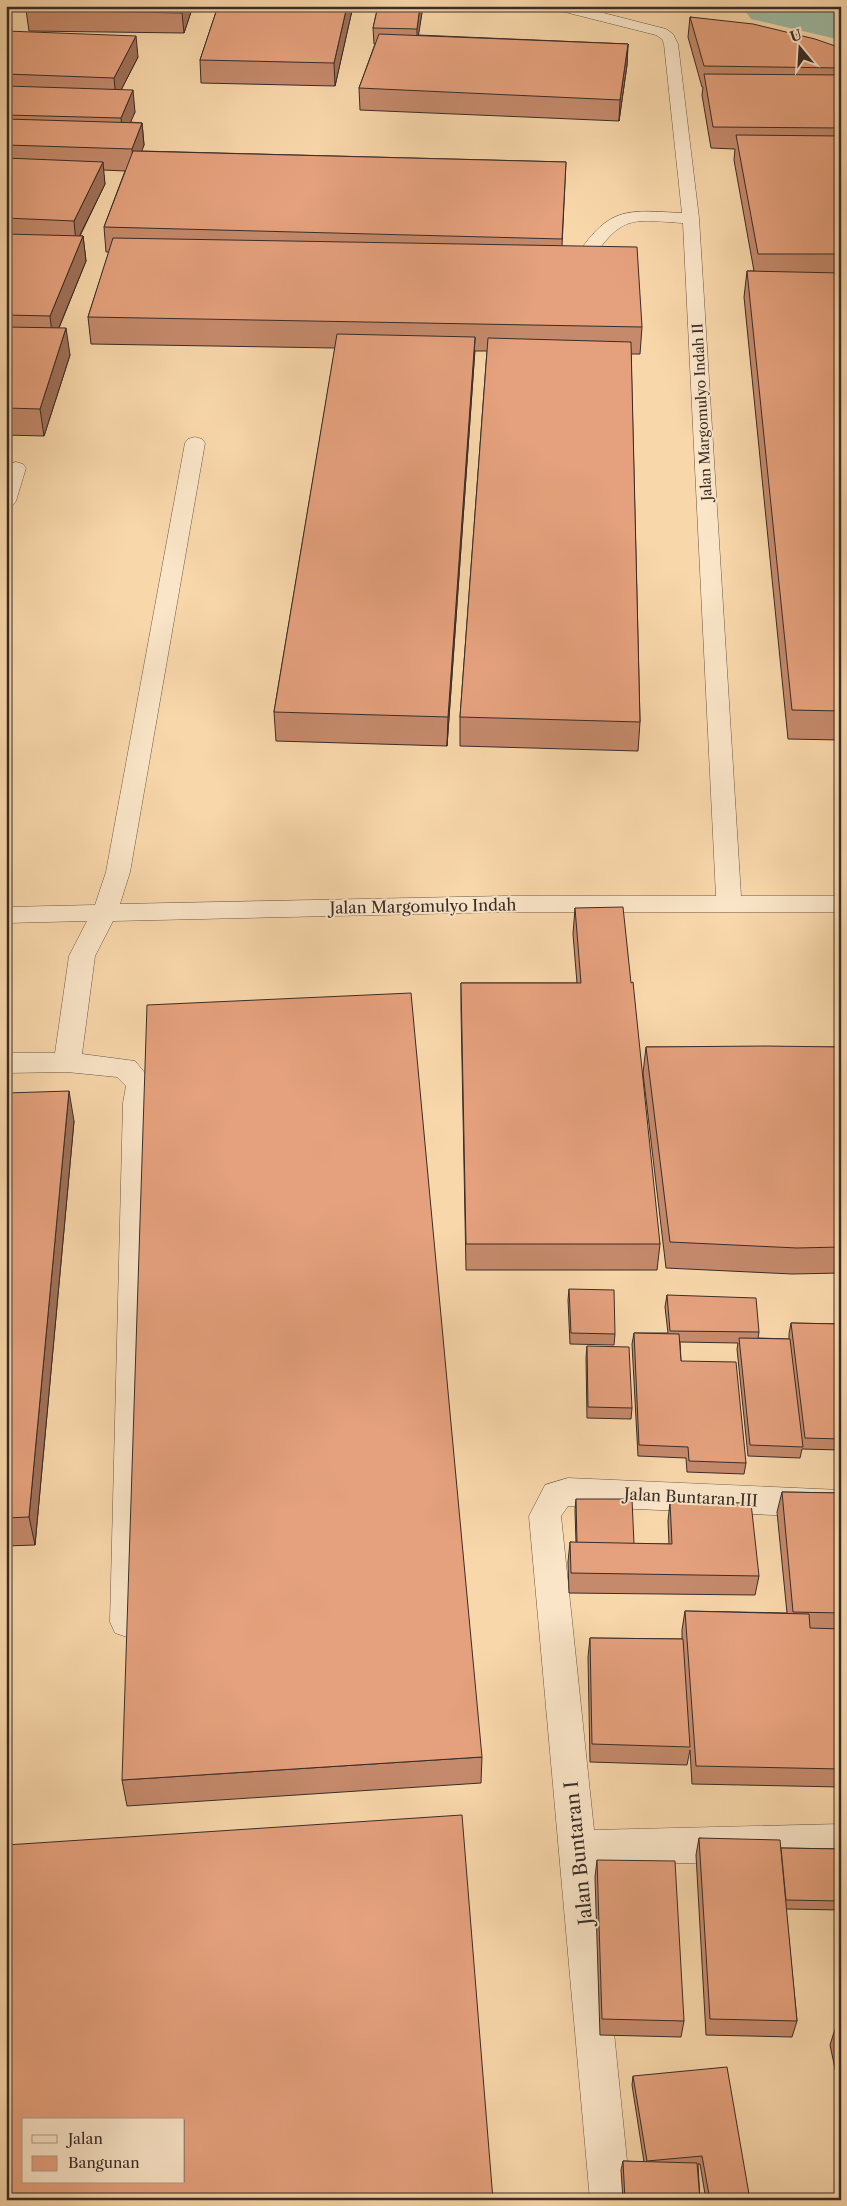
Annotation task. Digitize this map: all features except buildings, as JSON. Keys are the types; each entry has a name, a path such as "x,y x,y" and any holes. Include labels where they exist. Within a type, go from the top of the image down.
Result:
{"street":[{"name":"Jalan Margomulyo Indah II","path":"558,6 661,32 668,37 671,44 691,218 729,903"},
{"path":"586,255 598,236 614,222 634,217 691,218"},
{"path":"67,1062 82,956 105,912 118,872 196,443"},
{"path":"6,501 16,468"},
{"name":"Jalan Margomulyo Indah","path":"6,915 506,904 841,904"},
{"path":"6,1063 67,1062 125,1068 140,1084 136,1113 127,1622"},
{"name":"Jalan Buntaran III","path":"548,1508 556,1495 568,1492 841,1504"},
{"name":"Jalan Buntaran I","path":"548,1508 545,1516 611,2200"},
{"path":"577,1848 841,1842"}],"waterway":[{"path":"772,6 841,22"}]}
